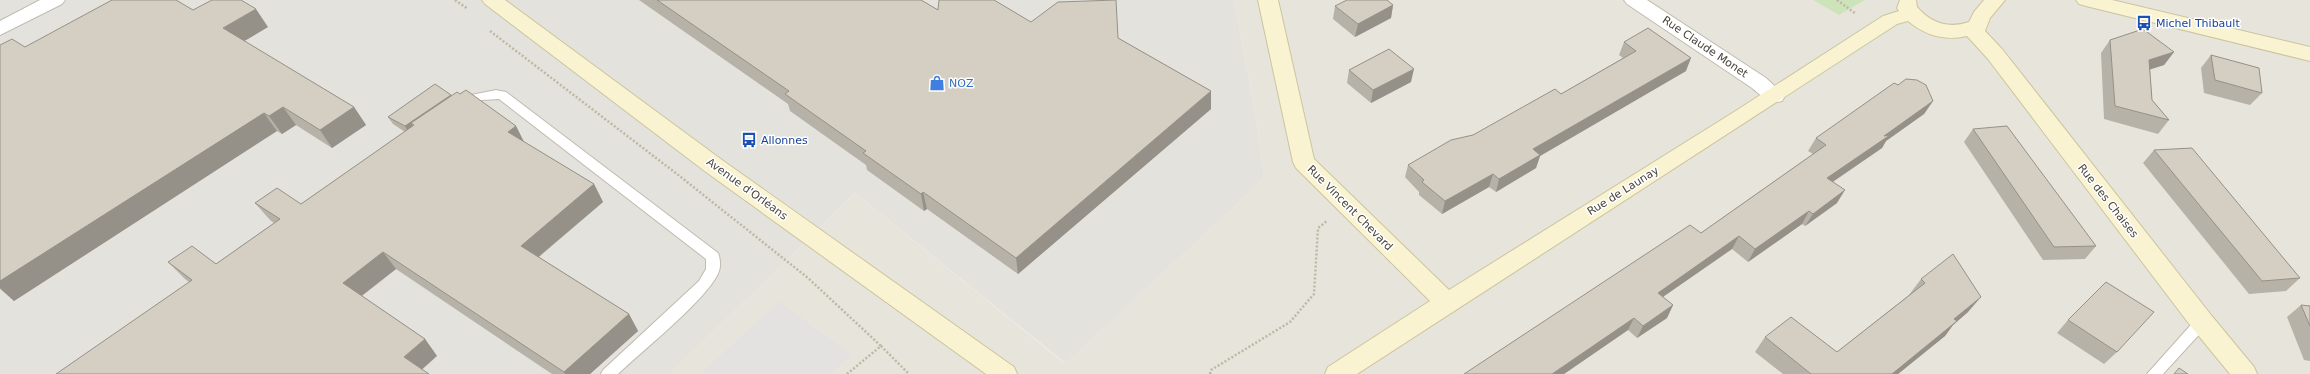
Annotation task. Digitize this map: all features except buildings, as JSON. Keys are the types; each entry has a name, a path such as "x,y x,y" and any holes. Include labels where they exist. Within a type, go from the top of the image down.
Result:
{"street":[{"path":"0,29 55,0"},
{"name":"Avenue d'Orléans","path":"492,0 714,166 1005,374"},
{"name":"Rue Vincent Chevard","path":"1268,0 1304,162 1446,302"},
{"name":"Rue Claude Monet","path":"1634,0 1759,83 1775,96"},
{"path":"1972,29 1978,26 1981,16 1995,0"},
{"path":"2086,0 2310,54"},
{"name":"Rue de Launay","path":"1337,374 1446,302 1775,96 1910,7 1929,27 1942,32 1962,32 1972,29"},
{"name":"Rue des Chaises","path":"1972,29 1995,54 2202,322 2246,374"}],"lane":[{"path":"450,113 476,96 487,93 502,95 713,257 713,270 704,285 608,374"},
{"path":"2154,374 2202,322"}],"path":[{"path":"455,0 472,14"},
{"path":"1837,0 1850,9"},
{"path":"489,30 808,278 909,374"},
{"path":"1210,374 1211,370 1290,322 1314,294 1318,228 1349,206"},
{"path":"847,374 881,346"}],"shaded area":[{"path":"0,0 1234,0 1256,118 1264,179 1065,363 855,193 670,374 0,374"},
{"path":"1234,0 2310,0 2310,374 670,374 855,193 1064,363 1264,179 1256,118"},
{"path":"779,301 852,355 831,374 700,374"}],"green space":[{"path":"1813,0 1865,0 1839,15"}],"place":[{"name":"Michel Thibault","path":"2144,23"},
{"name":"NOZ","path":"937,83"},
{"name":"Allonnes","path":"749,140"}]}
